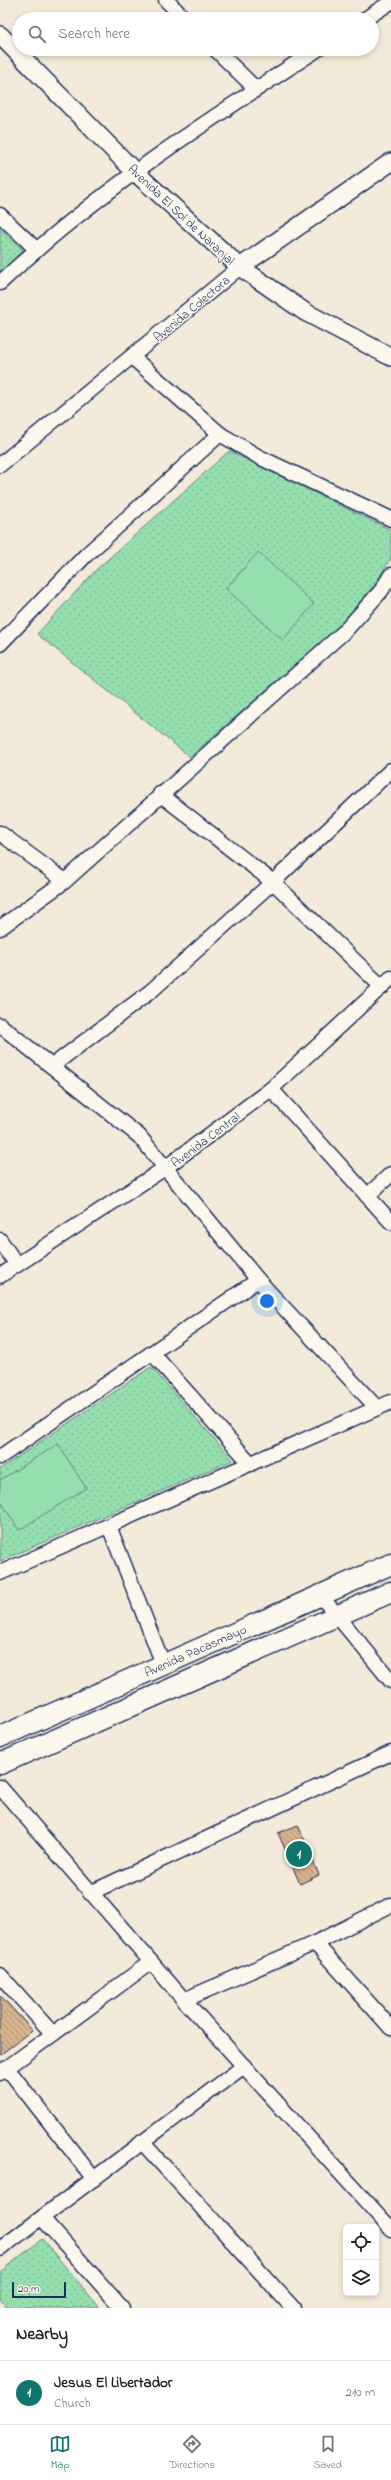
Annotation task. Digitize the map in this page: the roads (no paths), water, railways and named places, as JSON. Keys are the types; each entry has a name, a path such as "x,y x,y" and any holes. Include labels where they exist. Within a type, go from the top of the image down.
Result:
{"main road":[{"name":"Avenida Pacasmayo","path":"0,1737 391,1564"},
{"name":"Avenida Pacasmayo","path":"0,1764 391,1592"}],"street":[{"path":"166,0 178,12"},
{"path":"376,12 391,2"},
{"name":"Avenida El Sol de Naranjal","path":"0,35 12,47"},
{"name":"Avenida El Sol de Naranjal","path":"21,56 136,172 240,267 305,312 391,357"},
{"path":"222,56 256,89"},
{"path":"0,283 36,249 136,172 256,89 307,56"},
{"name":"Avenida Colectora","path":"0,465 240,267 391,162"},
{"path":"0,215 36,249"},
{"path":"132,357 220,434 259,457 391,519"},
{"path":"0,644 86,555 220,434"},
{"path":"0,928 65,881 160,794 345,631 381,591 391,575"},
{"path":"52,1066 151,991 273,882 391,770"},
{"path":"160,794 273,882 386,983"},
{"path":"0,833 65,881"},
{"name":"Avenida Central","path":"0,1276 165,1168 271,1089 386,983"},
{"path":"0,1025 139,1136 258,1280 377,1408"},
{"path":"271,1089 391,1222"},
{"path":"367,1196 391,1174"},
{"path":"0,1240 18,1265"},
{"path":"0,1457 258,1280"},
{"path":"152,1353 252,1464"},
{"path":"0,1573 391,1402"},
{"path":"109,1526 163,1664"},
{"path":"320,1595 391,1681"},
{"path":"90,1892 391,1753"},
{"path":"0,1787 184,2000 391,2230"},
{"path":"184,2000 315,1943 391,1905"},
{"path":"315,1943 391,2028"},
{"path":"94,2179 4,2071 151,1962"},
{"path":"0,1975 53,2034"},
{"path":"0,2249 244,2066"},
{"path":"142,2142 293,2308"},
{"path":"42,2218 122,2308"}],"place":[{"name":"Jesus El Libertador","path":"299,1854"}]}
